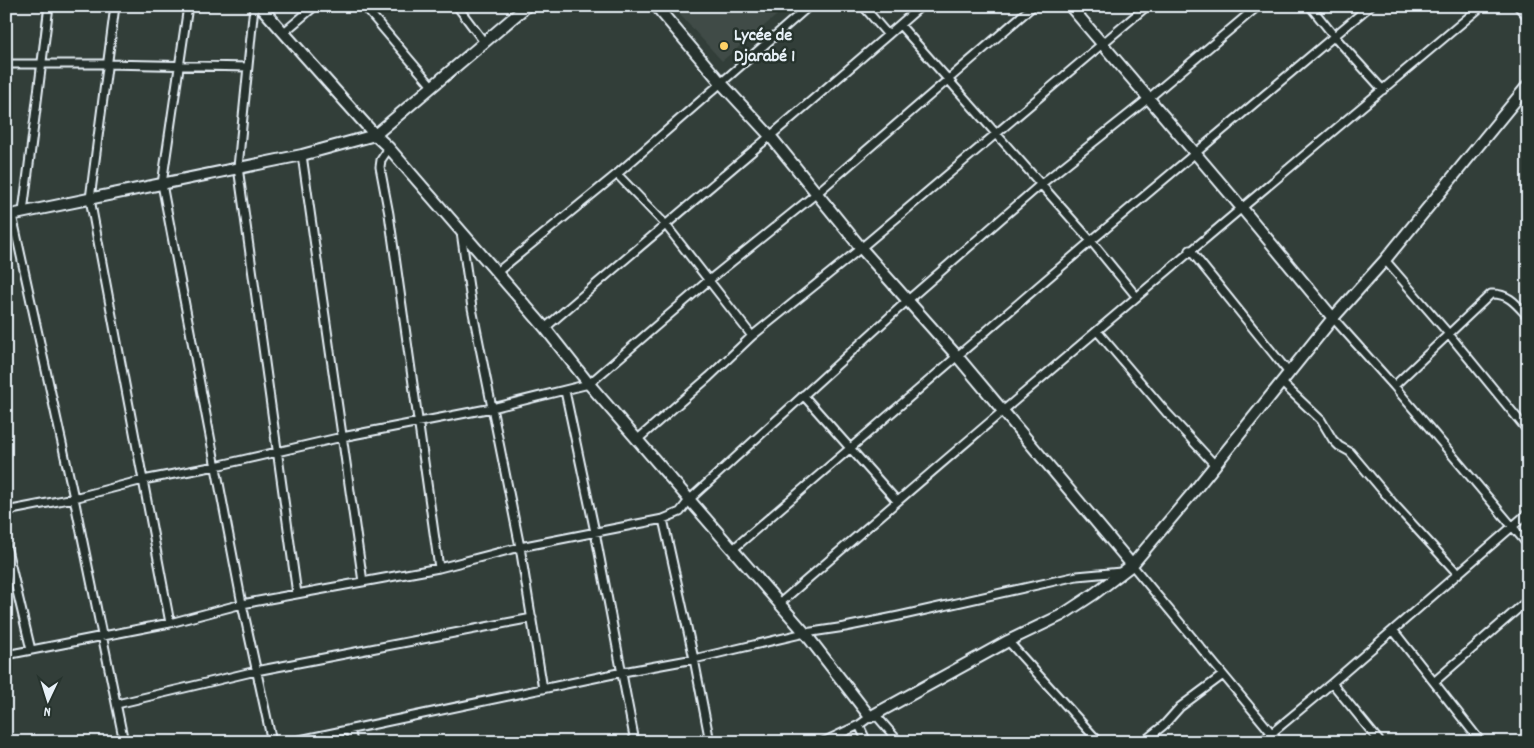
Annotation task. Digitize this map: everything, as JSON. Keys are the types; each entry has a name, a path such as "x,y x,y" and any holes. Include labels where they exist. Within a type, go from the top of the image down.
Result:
{"street":[{"path":"23,212 49,6"},
{"path":"115,6 90,199 170,623"},
{"path":"188,6 162,184 242,604 272,742"},
{"path":"254,6 238,167 297,594"},
{"path":"260,6 375,135 389,148 545,328 589,384 780,603 873,715 899,742"},
{"path":"283,33 315,6"},
{"path":"364,6 432,86"},
{"path":"457,6 484,42"},
{"path":"124,742 74,498 9,215 302,155 375,135 527,6"},
{"path":"656,6 722,84 771,137 861,248 957,356 1279,742"},
{"path":"496,273 617,174 809,6"},
{"path":"862,6 888,35"},
{"path":"545,328 665,224 771,137 921,6"},
{"path":"6,511 74,498 143,480 278,453 342,437 492,408 589,384 708,281 816,193 948,81 1033,6"},
{"path":"1070,6 1333,318 1394,386 1528,545"},
{"path":"638,439 709,377 752,336 861,248 1147,6"},
{"path":"6,655 170,623 242,604 439,568 520,547 663,519 680,512 690,498 908,300 1040,185 1149,98 1258,6"},
{"path":"1310,6 1334,36 1383,90"},
{"path":"732,550 1090,241 1196,154 1370,6"},
{"path":"780,603 1190,250 1482,6"},
{"path":"1520,6 1528,15"},
{"path":"900,25 1136,296"},
{"path":"6,64 248,67"},
{"path":"823,742 859,725 873,715 1008,641 1062,614 1094,594 1132,565 1333,318 1385,260 1528,85"},
{"path":"389,148 381,160 380,167 389,214 439,568"},
{"path":"302,155 363,582"},
{"path":"617,174 665,224 752,336"},
{"path":"461,232 472,308 520,547 543,689"},
{"path":"1190,250 1289,372"},
{"path":"1385,260 1528,431"},
{"path":"1394,386 1491,294 1500,293 1510,298 1528,317"},
{"path":"1097,331 1166,412 1215,465"},
{"path":"1281,382 1321,420 1333,440 1350,452 1393,503 1458,574"},
{"path":"565,391 623,672 635,742"},
{"path":"803,395 897,501"},
{"path":"1261,742 1528,513"},
{"path":"663,519 710,742"},
{"path":"6,545 31,650"},
{"path":"290,742 623,672 694,659 805,633 846,627 924,611 1077,576 1121,572"},
{"path":"1434,682 1528,600"},
{"path":"116,704 256,671 532,618"},
{"path":"1393,630 1481,742"},
{"path":"1008,641 1098,742"},
{"path":"1143,742 1164,725 1180,707 1223,675"},
{"path":"1332,683 1380,742"},
{"path":"859,725 867,742"},
{"path":"350,729 353,742"}],"shaded area":[{"name":"Lycée de Djarabé 1","path":"672,6 788,6 722,61"}],"waterway":[{"path":"38,61 44,6"},
{"path":"36,83 37,66"}],"place":[{"name":"Lycée de Djarabé 1","path":"724,46"}]}
